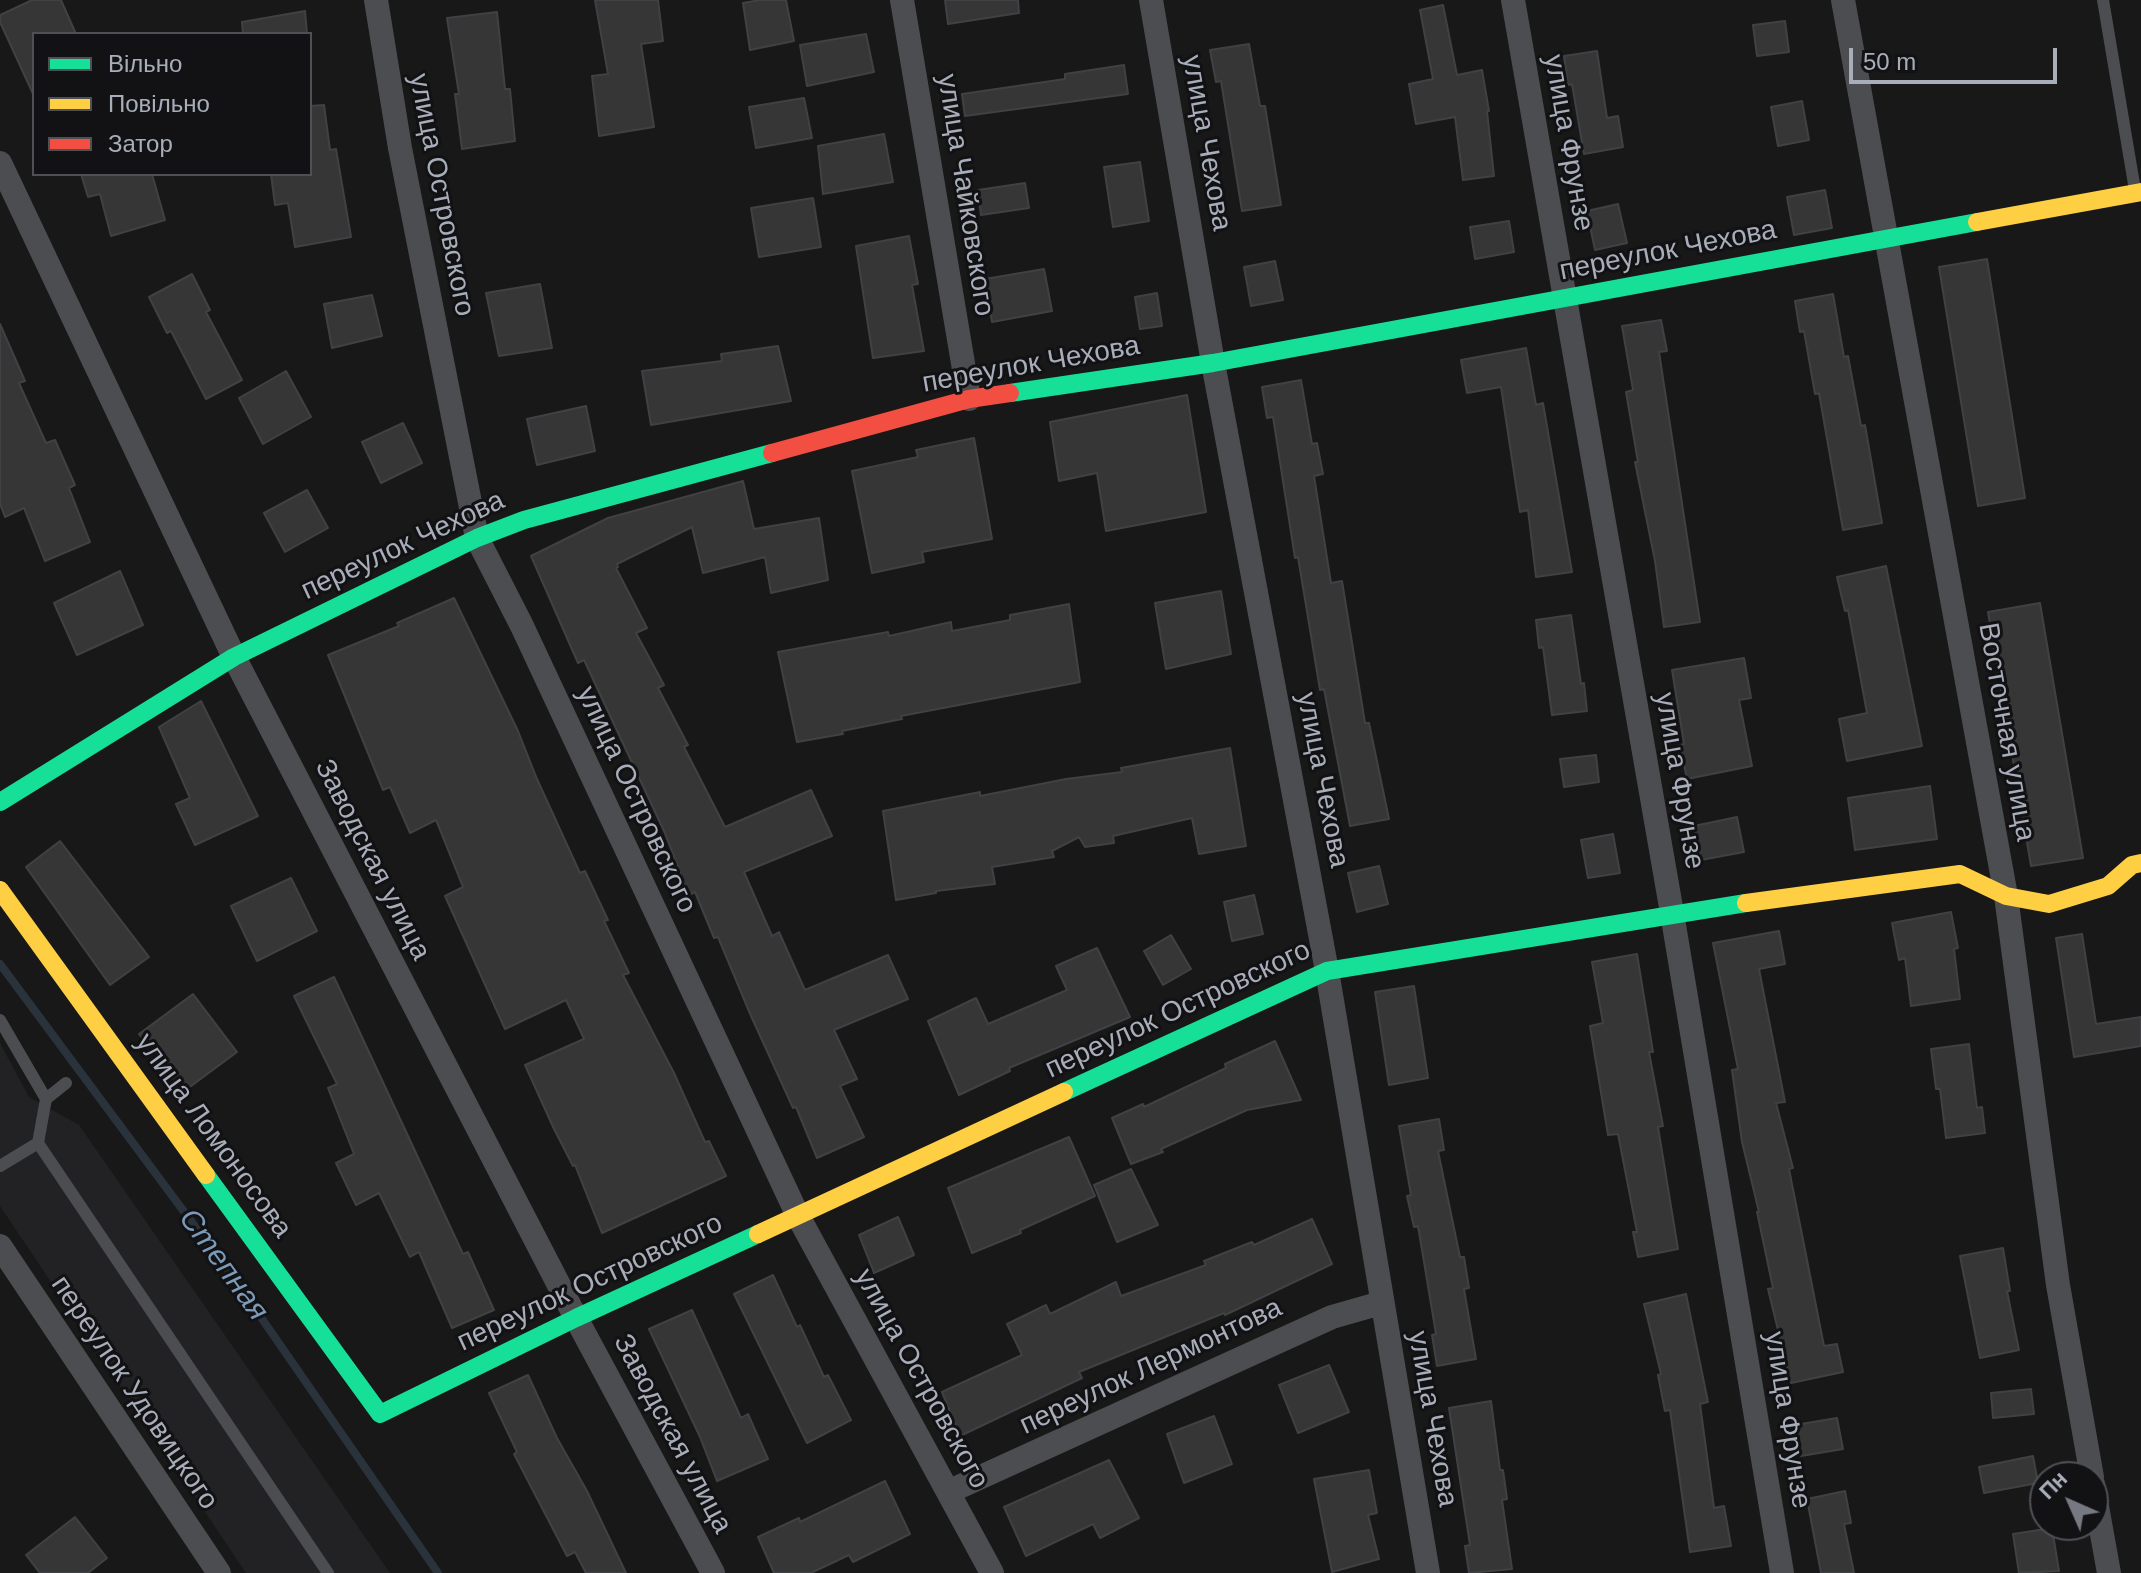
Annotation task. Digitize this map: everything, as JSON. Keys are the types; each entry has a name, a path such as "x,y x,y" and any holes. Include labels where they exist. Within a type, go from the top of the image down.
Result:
{"street":[{"name":"улица Островского","path":"376,0 400,148 477,538 522,626 798,1216 992,1573"},
{"name":"улица Чайковского","path":"902,0 969,399"},
{"name":"улица Чехова","path":"1151,0 1213,363 1327,971 1428,1573"},
{"name":"улица Фрунзе","path":"1513,0 1672,913 1782,1573"},
{"name":"Восточная улица","path":"1843,0 2006,896 2058,1285 2089,1461"},
{"name":"Заводская улица","path":"0,163 234,657 576,1318 713,1573"},
{"name":"переулок Чехова","path":"0,802 234,657 477,538 524,520 969,399 1213,363 2138,193"},
{"name":"переулок Островского","path":"380,1414 576,1318 1327,971 1672,913 1960,874 2006,896 2049,904 2108,886 2132,865 2141,863"},
{"name":"улица Ломоносова","path":"0,890 380,1414"},
{"name":"переулок Удовицкого","path":"0,1246 219,1573"},
{"name":"переулок Лермонтова","path":"948,1492 1332,1317 1381,1303"},
{"path":"2103,1541 2109,1573"}],"lane":[{"path":"2103,0 2138,193"},
{"path":"0,1020 46,1099 38,1143 328,1573"},
{"path":"46,1099 66,1083"},
{"path":"0,1166 38,1143"}],"shaded area":[{"path":"0,1043 29,1097 79,1125 390,1573 246,1573 0,1206"}],"building":[{"path":"32,0 61,0 75,32 32,32 32,92 0,22 0,15"},
{"path":"595,0 658,0 663,41 641,44 654,127 599,136 592,76 608,74"},
{"path":"786,0 794,41 750,50 743,3"},
{"path":"945,0 1018,0 1019,13 948,24"},
{"path":"1443,5 1457,75 1482,70 1494,176 1463,180 1455,117 1416,124 1409,84 1433,79 1420,10"},
{"path":"305,11 307,32 243,32 242,22"},
{"path":"497,12 505,89 510,89 515,141 462,149 455,94 459,94 447,18"},
{"path":"1785,21 1789,52 1757,56 1753,25"},
{"path":"866,34 874,72 807,86 800,45"},
{"path":"1249,44 1260,106 1265,106 1281,205 1242,211 1221,81 1216,82 1210,50"},
{"path":"1597,51 1607,118 1618,116 1623,147 1584,154 1564,56"},
{"path":"1124,65 1128,94 965,116 962,94 1065,79 1065,74"},
{"path":"804,98 812,138 756,148 749,107"},
{"path":"1802,101 1809,140 1778,146 1771,107"},
{"path":"324,105 330,150 336,149 351,237 295,247 288,203 275,205 271,176 312,176 312,106"},
{"path":"884,134 893,182 823,194 818,146"},
{"path":"1140,162 1149,221 1113,227 1104,167"},
{"path":"82,176 153,176 165,220 111,236 100,194 88,197"},
{"path":"1025,183 1029,208 981,215 978,190"},
{"path":"1825,190 1832,228 1794,235 1787,197"},
{"path":"813,198 821,247 759,257 751,208"},
{"path":"1618,204 1627,243 1595,250 1587,211"},
{"path":"1509,221 1514,252 1475,259 1470,227"},
{"path":"909,236 918,284 912,285 924,351 873,358 856,246"},
{"path":"1987,259 2025,498 1978,506 1939,267"},
{"path":"1275,261 1283,300 1251,306 1244,267"},
{"path":"1044,269 1052,311 992,322 985,279"},
{"path":"192,274 210,310 206,312 242,380 206,399 171,331 167,333 149,297"},
{"path":"540,284 552,348 499,356 486,293"},
{"path":"1157,293 1162,326 1140,329 1135,297"},
{"path":"1833,294 1844,357 1848,356 1861,426 1865,425 1882,523 1843,530 1819,393 1815,394 1804,331 1800,332 1795,301"},
{"path":"372,295 382,336 332,348 324,304"},
{"path":"1661,320 1667,351 1659,352 1700,622 1664,627 1655,561 1635,462 1638,462 1626,392 1633,390 1622,326"},
{"path":"0,324 25,381 19,383 46,443 55,440 75,485 69,488 90,542 45,561 24,508 5,517 0,504"},
{"path":"778,346 791,401 651,425 642,371 722,361 721,354"},
{"path":"1526,348 1536,405 1543,403 1572,572 1536,577 1528,510 1520,512 1501,387 1467,393 1461,360"},
{"path":"286,371 311,417 263,444 239,398"},
{"path":"1301,380 1312,444 1317,443 1323,474 1314,476 1331,583 1342,581 1365,723 1369,723 1389,819 1350,826 1324,689 1320,690 1298,557 1295,558 1273,417 1267,418 1262,387"},
{"path":"1187,395 1206,512 1106,531 1097,473 1059,481 1050,422"},
{"path":"586,406 595,451 537,465 527,419"},
{"path":"403,423 422,463 381,483 362,442"},
{"path":"974,438 992,539 922,552 924,562 872,573 852,471 918,457 916,450"},
{"path":"743,481 754,529 819,518 828,580 771,593 765,557 703,573 692,527 617,564 616,568 647,628 636,633 664,685 658,688 725,827 811,790 832,836 744,872 772,936 779,932 805,990 888,955 908,999 834,1030 857,1079 840,1086 864,1137 817,1158 718,937 714,938 695,892 689,895 664,831 584,660 578,663 531,556 608,518"},
{"path":"307,490 328,528 285,552 264,513"},
{"path":"1886,566 1922,746 1847,761 1839,719 1867,713 1848,610 1845,611 1837,577"},
{"path":"120,571 143,625 77,655 54,603"},
{"path":"1221,591 1231,654 1166,669 1155,603"},
{"path":"454,598 518,731 580,873 585,871 608,920 604,921 629,973 623,975 674,1073 705,1142 709,1141 726,1176 602,1233 575,1165 554,1129 525,1065 584,1039 566,1000 505,1029 445,896 463,887 436,820 410,833 390,787 383,790 328,655 399,626 397,623"},
{"path":"2040,603 2083,858 2031,866 1988,612"},
{"path":"1069,604 1080,682 901,716 902,719 842,731 843,734 797,742 778,652 888,632 889,636 951,622 952,631 1010,620 1010,615"},
{"path":"1571,615 1587,711 1552,715 1543,647 1539,648 1536,620"},
{"path":"1744,658 1751,698 1739,700 1752,766 1687,779 1672,670"},
{"path":"201,701 258,816 195,845 176,804 190,798 159,727"},
{"path":"1230,748 1246,846 1199,854 1192,818 1113,836 1114,843 1085,847 1079,837 1052,851 1054,857 992,867 995,884 936,891 896,900 883,811 980,792 980,796 1066,779 1122,772 1121,768"},
{"path":"1596,755 1599,782 1564,787 1560,759"},
{"path":"1930,786 1937,839 1855,850 1848,798"},
{"path":"1737,817 1744,852 1701,860 1694,826"},
{"path":"1613,834 1620,873 1588,878 1581,840"},
{"path":"60,841 149,957 110,985 26,867"},
{"path":"1379,866 1388,904 1357,912 1348,873"},
{"path":"291,878 317,931 257,961 231,906"},
{"path":"1254,895 1263,934 1232,941 1224,902"},
{"path":"1951,912 1958,948 1954,949 1960,999 1911,1006 1905,958 1899,960 1892,923"},
{"path":"1779,931 1785,964 1759,969 1785,1102 1776,1103 1793,1168 1789,1169 1824,1346 1837,1344 1843,1372 1791,1383 1768,1289 1773,1288 1742,1142 1732,1070 1738,1069 1713,943"},
{"path":"2082,934 2096,1024 2141,1017 2141,1046 2074,1057 2056,938"},
{"path":"1171,935 1191,969 1163,985 1144,951"},
{"path":"1097,948 1130,1017 1009,1068 1010,1071 959,1095 928,1021 976,998 988,1024 1067,990 1056,966"},
{"path":"1637,954 1653,1052 1649,1052 1663,1126 1658,1127 1678,1249 1638,1257 1633,1232 1637,1232 1618,1134 1608,1135 1590,1026 1603,1023 1592,962"},
{"path":"334,977 463,1254 468,1252 494,1310 452,1328 419,1252 410,1257 379,1193 356,1205 336,1163 354,1154 328,1088 337,1084 294,996"},
{"path":"1414,986 1428,1078 1389,1085 1375,992"},
{"path":"193,994 237,1052 183,1092 139,1034"},
{"path":"1275,1041 1301,1100 1247,1110 1161,1149 1163,1152 1131,1164 1112,1118 1143,1104 1144,1107"},
{"path":"1969,1044 1977,1108 1982,1107 1985,1133 1946,1138 1931,1049"},
{"path":"1439,1119 1444,1150 1438,1151 1460,1257 1464,1257 1469,1288 1464,1289 1476,1359 1437,1366 1432,1335 1436,1334 1418,1226 1414,1227 1407,1196 1411,1195 1399,1126"},
{"path":"1069,1137 1095,1196 1020,1230 1021,1233 972,1253 948,1188"},
{"path":"1131,1169 1158,1225 1117,1242 1094,1185"},
{"path":"898,1217 914,1255 874,1273 859,1235"},
{"path":"1312,1219 1332,1264 1225,1315 1079,1372 1082,1378 960,1436 942,1392 1022,1355 1007,1324 1046,1305 1050,1314 1116,1282 1121,1296 1206,1265 1204,1261 1252,1242 1254,1245"},
{"path":"2003,1248 2010,1291 2007,1291 2019,1350 1980,1358 1960,1256"},
{"path":"773,1275 797,1327 800,1325 824,1377 828,1375 851,1420 807,1443 734,1294"},
{"path":"1686,1294 1708,1402 1700,1404 1714,1508 1724,1506 1731,1546 1690,1552 1670,1410 1665,1411 1658,1375 1661,1374 1644,1304"},
{"path":"692,1310 741,1418 748,1414 768,1459 717,1481 700,1437 649,1329"},
{"path":"1329,1365 1349,1412 1298,1433 1279,1385"},
{"path":"528,1375 626,1573 586,1573 575,1552 567,1556 514,1454 517,1452 489,1393"},
{"path":"2031,1389 2034,1414 1993,1418 1991,1393"},
{"path":"1491,1401 1507,1499 1502,1500 1512,1569 1469,1573 1465,1546 1470,1545 1449,1408"},
{"path":"1214,1416 1232,1464 1184,1483 1167,1434"},
{"path":"1837,1418 1843,1449 1801,1456 1795,1425"},
{"path":"2033,1456 2034,1461 2029,1461 2029,1485 1984,1493 1979,1467"},
{"path":"1109,1460 1139,1518 1100,1538 1093,1524 1026,1556 1004,1507"},
{"path":"1369,1470 1377,1513 1368,1515 1379,1559 1332,1572 1314,1479"},
{"path":"885,1481 910,1534 853,1562 849,1555 811,1573 774,1573 758,1537 799,1518 800,1522"},
{"path":"1845,1491 1851,1523 1844,1524 1854,1573 1821,1573 1807,1499"},
{"path":"75,1517 107,1558 88,1573 40,1573 26,1555"},
{"path":"2029,1532 2029,1541 2054,1541 2059,1571 2019,1573 2013,1534"}],"waterway":[{"name":"Степная","path":"0,964 240,1287 438,1573"}],"traffic: fast":[{"path":"1010,393 1213,363 1977,222"},
{"path":"0,802 234,657 477,538 524,520 772,453"},
{"path":"1064,1092 1327,971 1746,903"},
{"path":"206,1175 380,1414 576,1318 758,1234"}],"traffic: slow":[{"path":"1977,222 2141,192"},
{"path":"1746,903 1960,874 2006,896 2049,904 2108,886 2132,865 2141,863"},
{"path":"0,890 206,1175"},
{"path":"758,1234 1064,1092"}],"traffic: jam":[{"path":"772,453 969,399 1010,393"}]}
